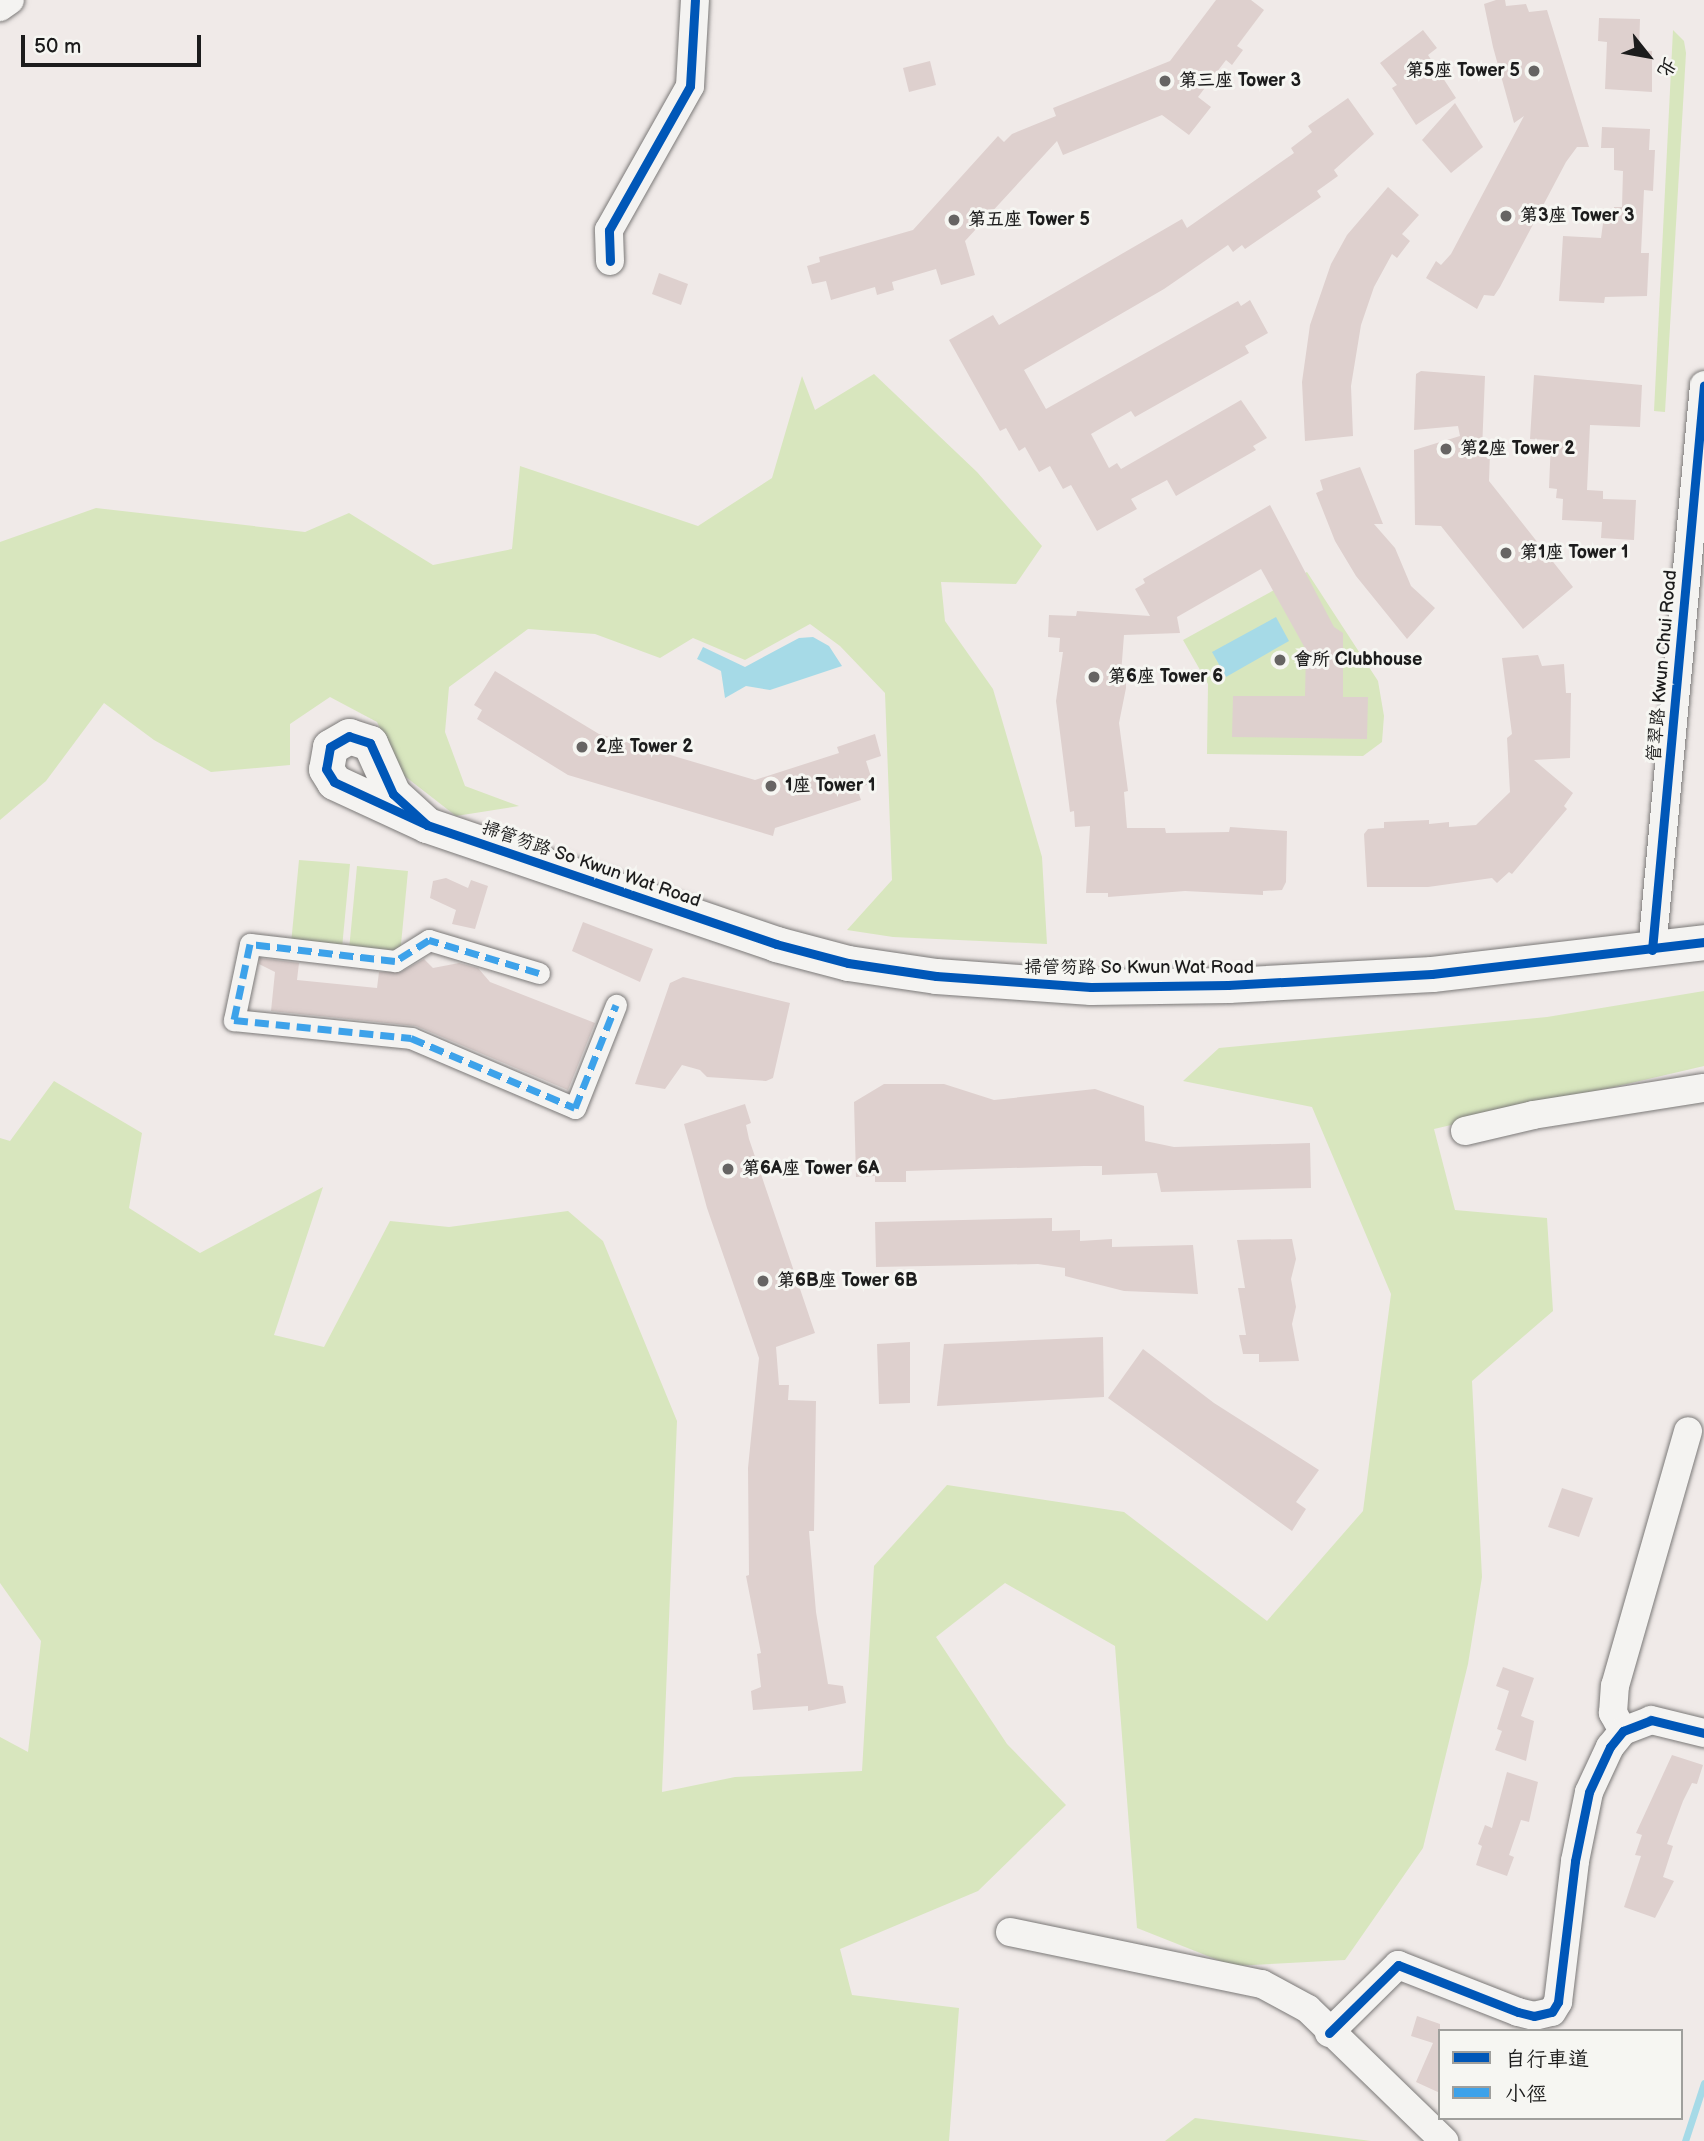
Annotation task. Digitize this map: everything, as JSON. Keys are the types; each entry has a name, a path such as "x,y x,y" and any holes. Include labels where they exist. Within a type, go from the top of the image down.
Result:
{"street":[{"path":"0,7 10,0"},
{"path":"610,261 609,230 690,86 695,0"},
{"name":"管翠路 Kwun Chui Road","path":"1651,950 1704,385"},
{"name":"掃管笏路 So Kwun Wat Road","path":"427,825 776,944 848,962 977,981 1091,987 1241,984 1432,974 1704,942"},
{"path":"539,973 429,940 395,961 250,944 234,1020 411,1038 575,1108 616,1005"},
{"path":"1465,1131 1533,1115 1704,1088"},
{"path":"1623,1731 1613,1713 1615,1686 1688,1431"},
{"path":"1329,2033 1398,1965 1523,2014 1546,2015 1556,2008 1588,1792 1610,1747 1623,1731 1651,1720 1704,1733"},
{"path":"1010,1932 1262,1984 1308,2009 1329,2033 1444,2141"}],"green space":[{"path":"1673,30 1684,41 1686,53 1665,412 1654,411"},
{"path":"874,374 977,472 1042,546 1016,584 941,582 945,621 993,689 1042,857 1047,944 893,937 847,930 892,880 885,693 840,646 810,624 745,660 693,638 660,658 595,634 528,629 449,687 445,732 465,786 519,806 456,816 402,774 377,722 330,697 290,724 290,765 211,772 154,740 104,703 46,781 0,820 0,542 96,508 305,532 349,513 433,565 512,549 520,466 698,526 772,478 802,376 815,410"},
{"name":"會所 Clubhouse","path":"1307,572 1378,681 1384,716 1382,742 1363,756 1207,754 1208,684 1183,640"},
{"path":"299,860 350,864 342,948 291,944"},
{"path":"357,866 408,871 400,955 349,950"},
{"path":"1704,991 1704,1066 1434,1129 1455,1210 1547,1218 1553,1311 1472,1381 1482,1577 1468,1664 1423,1848 1345,1960 1233,1966 1137,1928 1115,1646 1005,1583 936,1637 1007,1744 1066,1805 978,1891 840,1949 852,1995 959,2008 949,2141 0,2141 0,1737 28,1752 41,1641 0,1583 0,1138 10,1141 54,1081 142,1133 129,1208 200,1253 323,1187 274,1335 324,1347 390,1221 449,1227 568,1211 603,1241 677,1421 662,1792 735,1777 862,1771 874,1566 947,1485 1124,1512 1267,1621 1363,1511 1391,1294 1312,1107 1183,1081 1219,1048 1547,1017"},
{"path":"1195,2118 1371,2141 1165,2141"}],"water":[{"path":"1276,617 1289,641 1226,677 1212,652"},
{"path":"813,637 829,646 842,666 770,690 746,686 725,698 721,671 697,659 703,647 745,667 799,638"}],"building":[{"path":"1216,0 1251,0 1264,10 1237,46 1243,50 1232,65 1226,60 1198,97 1211,107 1189,135 1162,115 1063,155 1057,141 965,241 975,275 941,285 936,269 892,282 894,290 877,295 875,287 831,300 826,281 812,284 807,266 820,262 819,257 913,230 998,136 1004,142 1012,134 1056,116 1053,108 1170,61"},
{"path":"1505,0 1506,6 1526,4 1529,12 1547,10 1589,147 1577,147 1566,162 1500,287 1494,296 1484,295 1477,309 1426,278 1436,261 1441,265 1451,254 1524,116 1514,123 1493,47 1484,4"},
{"path":"1599,18 1640,19 1639,50 1652,51 1652,92 1605,89 1607,42 1598,41"},
{"path":"1423,30 1437,48 1428,55 1456,98 1416,125 1392,88 1397,85 1380,63"},
{"path":"930,61 936,85 909,92 903,68"},
{"path":"1348,98 1374,134 1334,170 1338,176 1317,191 1321,197 1245,249 1242,245 1233,252 1228,245 1164,289 1024,370 1046,409 1238,301 1241,306 1250,300 1268,333 1245,346 1249,353 1135,417 1131,411 1091,434 1109,468 1117,463 1121,469 1241,400 1267,438 1253,446 1256,450 1176,496 1167,480 1131,499 1137,509 1097,531 1071,485 1063,489 1050,466 1039,472 1025,447 1019,451 1006,428 1000,431 949,340 993,315 999,325 1182,219 1187,228 1294,153 1291,148 1312,132 1308,126"},
{"path":"1455,103 1483,147 1451,173 1422,140"},
{"path":"1602,127 1650,129 1649,150 1655,150 1653,191 1644,190 1641,253 1649,253 1647,296 1605,297 1604,303 1559,301 1563,236 1601,238 1604,216 1614,216 1614,207 1622,207 1623,171 1614,170 1614,148 1601,148"},
{"path":"1388,187 1419,215 1402,234 1410,241 1397,258 1392,254 1374,287 1361,325 1351,386 1353,436 1305,441 1302,382 1310,325 1331,264 1347,235"},
{"path":"659,273 688,284 681,305 652,294"},
{"path":"1421,371 1485,376 1482,450 1490,453 1489,481 1573,587 1523,629 1441,526 1415,525 1414,450 1460,436 1458,426 1414,430 1416,374"},
{"path":"1534,375 1642,385 1640,427 1590,425 1587,490 1603,491 1603,499 1636,500 1634,540 1601,538 1602,522 1562,520 1563,499 1556,498 1557,489 1549,488 1551,440 1530,439"},
{"path":"1360,467 1383,524 1374,524 1395,548 1411,586 1435,608 1407,639 1356,576 1335,541 1316,493 1323,490 1320,480"},
{"path":"1270,505 1334,627 1343,633 1343,697 1368,697 1367,739 1232,737 1233,696 1305,696 1306,650 1261,569 1177,617 1180,633 1124,635 1121,674 1126,674 1126,688 1119,723 1128,791 1124,792 1127,828 1165,828 1166,833 1229,832 1230,827 1287,831 1286,882 1282,890 1263,891 1263,895 1185,891 1108,897 1108,893 1086,893 1090,826 1075,827 1074,811 1070,812 1056,701 1063,652 1059,652 1060,638 1048,637 1049,615 1076,616 1077,611 1150,616 1135,589 1145,583 1143,579"},
{"path":"1538,655 1542,666 1564,664 1566,693 1571,693 1570,758 1534,760 1573,793 1564,806 1567,809 1512,874 1509,872 1497,883 1492,878 1428,887 1367,887 1364,834 1368,829 1384,828 1384,822 1429,820 1429,824 1449,822 1449,827 1476,825 1510,792 1507,738 1512,734 1502,658"},
{"path":"495,671 599,734 755,780 839,753 837,747 875,734 881,756 866,761 873,783 857,788 861,800 775,828 773,836 568,775 477,719 482,710 474,705"},
{"path":"446,878 468,888 471,880 488,886 475,929 452,924 456,910 430,898 433,881"},
{"path":"583,922 653,949 640,982 572,951"},
{"path":"260,958 299,963 297,980 377,988 379,972 401,972 424,959 433,968 459,963 478,968 490,982 595,1023 568,1090 416,1026 271,1011 275,972 259,964"},
{"path":"683,977 790,1003 773,1078 766,1081 707,1077 700,1070 682,1065 665,1089 635,1084 670,983"},
{"path":"884,1084 944,1084 994,1100 1095,1089 1144,1106 1145,1141 1174,1147 1310,1143 1311,1188 1161,1192 1157,1173 1102,1175 1102,1166 906,1171 906,1182 875,1182 875,1176 856,1177 854,1102"},
{"path":"745,1104 751,1123 746,1125 749,1139 815,1333 776,1347 779,1385 789,1385 788,1400 816,1401 814,1531 809,1531 816,1612 828,1684 843,1686 846,1703 808,1711 808,1706 753,1710 751,1691 761,1687 757,1654 761,1653 746,1576 749,1575 748,1468 759,1358 707,1208 684,1124"},
{"path":"1052,1218 1052,1231 1080,1230 1080,1241 1112,1239 1112,1247 1193,1245 1198,1294 1124,1291 1065,1276 1065,1268 1038,1264 876,1267 875,1222"},
{"path":"1292,1239 1296,1259 1291,1279 1296,1307 1292,1324 1299,1361 1259,1362 1259,1354 1243,1354 1239,1335 1246,1335 1238,1288 1245,1288 1237,1240"},
{"path":"1103,1337 1104,1397 937,1406 944,1344"},
{"path":"910,1342 910,1403 879,1404 877,1344"},
{"path":"1143,1349 1214,1403 1319,1470 1296,1502 1306,1509 1292,1531 1108,1398"},
{"path":"1562,1488 1593,1498 1579,1537 1548,1527"},
{"path":"1503,1667 1534,1678 1521,1716 1534,1721 1526,1761 1495,1750 1502,1731 1497,1729 1509,1691 1496,1686"},
{"path":"1672,1755 1703,1765 1697,1784 1692,1783 1683,1801 1667,1844 1673,1846 1663,1877 1674,1881 1655,1918 1624,1907 1641,1856 1635,1855 1642,1835 1636,1833"},
{"path":"1507,1772 1538,1782 1529,1822 1521,1820 1509,1855 1514,1857 1507,1876 1476,1865 1482,1846 1478,1844 1485,1825 1492,1828"},
{"path":"1417,2016 1440,2024 1438,2092 1416,2082 1433,2043 1411,2036"}],"waterway":[{"path":"1685,2141 1704,2083"}],"marked path":[{"path":"539,973 429,940 395,961 250,944 234,1020 411,1038 575,1108 616,1005"}],"cycle path":[{"path":"610,261 609,230 690,86 695,0"},
{"path":"1652,950 1704,385"},
{"path":"427,825 393,794 370,743 349,736 330,747 326,769 334,782 427,825 776,944 848,963 936,976 1091,987 1228,985 1432,974 1704,942"},
{"path":"1329,2033 1398,1965 1518,2012 1534,2016 1552,2012 1558,2002 1575,1861 1589,1792 1610,1747 1623,1731 1651,1720 1704,1733"}],"place":[{"name":"第5座 Tower 5","path":"1534,71"},
{"name":"第三座 Tower 3","path":"1165,81"},
{"name":"第3座 Tower 3","path":"1506,216"},
{"name":"第五座 Tower 5","path":"954,220"},
{"name":"第2座 Tower 2","path":"1446,449"},
{"name":"第1座 Tower 1","path":"1506,553"},
{"name":"會所 Clubhouse","path":"1280,660"},
{"name":"第6座 Tower 6","path":"1094,677"},
{"name":"2座 Tower 2","path":"582,747"},
{"name":"1座 Tower 1","path":"771,786"},
{"name":"第6A座 Tower 6A","path":"728,1169"},
{"name":"第6B座 Tower 6B","path":"763,1281"}]}
